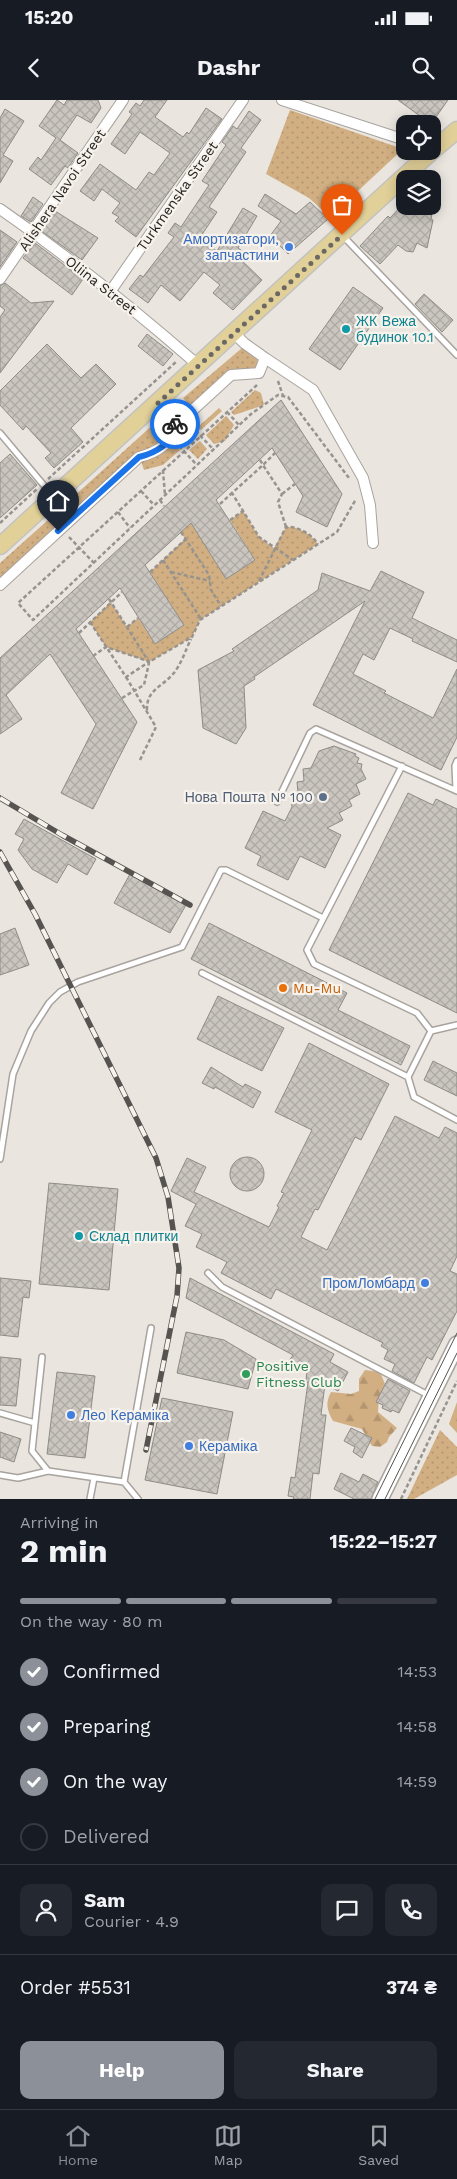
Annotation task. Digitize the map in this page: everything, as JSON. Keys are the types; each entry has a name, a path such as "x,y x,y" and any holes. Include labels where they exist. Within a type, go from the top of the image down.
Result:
{"main road":[{"path":"441,143 457,130"},
{"path":"0,546 422,160"},
{"path":"380,1499 457,1344"}],"street":[{"name":"Alishera Navoi Street","path":"0,279 124,100"},
{"name":"Turkmenska Street","path":"110,292 243,100"},
{"path":"282,100 396,137"},
{"name":"Oliina Street","path":"0,209 33,232 110,292 198,365"},
{"path":"234,333 265,358 313,390 363,478 370,505 374,543"},
{"path":"172,421 183,418 231,374 259,373 265,358"},
{"path":"0,585 139,457 155,453 171,438 178,427 158,403"}],"lane":[{"path":"342,235 457,355"},
{"path":"0,433 54,497"},
{"path":"277,802 310,733 316,729 456,791 455,766 457,761"},
{"path":"402,766 307,950 314,964 417,1013 431,1030"},
{"path":"0,1159 13,1074 31,1032 50,1003 60,992 78,982 182,947 220,870 226,870 324,918"},
{"path":"202,973 408,1078"},
{"path":"431,1030 457,1025"},
{"path":"431,1030 408,1078 414,1097 457,1120"},
{"path":"208,1273 222,1288 430,1396"},
{"path":"124,1482 151,1328"},
{"path":"42,1357 32,1451 48,1472"},
{"path":"0,1413 35,1423"},
{"path":"0,1475 18,1478 48,1472 124,1482 138,1499"},
{"path":"90,1499 94,1478"}],"path":[{"path":"0,523 186,354"},
{"path":"259,383 18,603 33,620 239,425 278,395 288,397 354,485"},
{"path":"227,412 239,425"},
{"path":"183,418 214,449"},
{"path":"171,438 197,465"},
{"path":"220,504 275,453"},
{"path":"260,460 282,494"},
{"path":"163,470 165,496"},
{"path":"259,582 286,528 278,502 282,494 296,484"},
{"path":"141,491 154,506"},
{"path":"232,493 259,538 293,560"},
{"path":"147,712 147,703 152,691 174,673 201,619 337,532 356,501 355,493"},
{"path":"160,500 164,506"},
{"path":"230,520 243,511"},
{"path":"118,512 130,528"},
{"path":"286,528 292,527 312,536 318,544"},
{"path":"61,528 94,563"},
{"path":"181,532 210,574 211,590 221,606"},
{"path":"150,572 186,538"},
{"path":"163,560 201,619"},
{"path":"170,572 210,581"},
{"path":"79,633 110,600 122,592"},
{"path":"110,600 149,662 144,685 122,698"},
{"path":"127,627 138,618"},
{"path":"90,622 135,690 156,727 140,760"},
{"path":"126,677 192,637"},
{"path":"93,656 106,648 149,662"},
{"path":"401,1499 457,1381"}],"green space":[{"path":"290,110 396,147 396,156 330,217 309,198 266,174"},
{"path":"242,348 257,359 257,370 229,370 190,406 183,398"},
{"path":"255,390 261,393 264,405 234,415 231,412"},
{"path":"219,408 222,411 201,430 198,427"},
{"path":"166,413 176,432 139,457 63,526 52,516"},
{"path":"226,416 234,425 225,441 214,444 206,435"},
{"path":"185,425 192,433 192,439 185,446 177,438 182,433"},
{"path":"200,441 207,449 198,459 189,450"},
{"path":"172,442 180,450 163,465 144,470 141,461 157,456"},
{"path":"243,511 259,537 274,548 286,527 304,531 318,544 200,620 192,637 149,662 106,647 90,622 111,602 127,627 138,618 155,644 184,625 150,572 185,539 181,532 191,523 226,579 255,560 230,520"},
{"path":"48,520 58,531 0,585 0,563"},
{"path":"365,1370 380,1372 385,1384 379,1396 378,1412 397,1428 387,1442 380,1447 372,1446 362,1429 333,1421 328,1410 327,1403 331,1392 351,1394 359,1391 359,1379"},
{"path":"457,1402 457,1433 449,1424"},
{"path":"440,1430 457,1447 457,1475 414,1499 407,1499"}],"building":[{"path":"57,100 64,105 67,100 98,100 101,108 91,123 77,115 60,140 78,153 68,168 65,166 51,185 29,169 38,157 41,160 56,138 39,126"},
{"path":"144,100 167,100 155,117 183,137 187,132 189,134 206,108 222,119 136,237 115,221 119,217 112,213 120,203 102,189 94,201 80,191 100,164 136,190 149,172 154,175 170,153 140,132 125,154 111,144 132,114 129,112 136,103 140,106"},
{"path":"398,100 448,100 437,115 419,115"},
{"path":"5,109 24,121 3,155 13,161 0,183 0,118"},
{"path":"249,111 261,120 241,148 246,152 209,207 217,212 199,239 217,251 243,208 257,216 238,248 241,250 237,256 262,280 233,310 213,293 220,285 204,272 180,301 161,285 148,303 129,289 140,275 143,277 174,237 168,233 175,223 181,227 209,185 202,181 226,145 222,142 233,126 237,129"},
{"path":"265,194 296,214 310,202 328,219 288,254 270,236 281,221 258,206"},
{"path":"33,197 43,204 31,222 21,216"},
{"path":"55,211 98,238 82,260 43,232 42,229"},
{"path":"396,212 396,215 432,215 431,219 433,220 427,248 417,243 413,252 406,251 398,245 380,264 360,246 388,216 390,218"},
{"path":"0,230 17,242 0,267"},
{"path":"35,243 83,279 72,295 23,258"},
{"path":"5,283 31,303 54,301 0,373 0,317 5,310 0,306 0,286"},
{"name":"ЖК Вежа будинок 10.1","path":"353,287 383,308 340,370 309,349"},
{"path":"424,294 453,320 442,332 415,304"},
{"path":"147,334 173,354 163,366 138,346"},
{"path":"47,344 81,378 96,364 116,384 71,428 83,442 54,468 45,458 51,453 26,426 23,430 0,405 0,391"},
{"path":"281,400 342,494 327,527 296,512 303,496 272,448 216,500 255,560 226,579 191,523 145,565 184,625 155,644 120,588 76,629 137,722 93,809 61,793 96,724 50,654 6,695 22,719 0,734 0,658"},
{"path":"10,454 37,485 0,518 0,463"},
{"path":"381,571 424,592 412,618 457,640 457,662 412,641 413,639 390,628 374,660 363,654 353,674 386,691 384,693 433,718 457,669 457,737 441,770 313,705 365,601 254,677 255,679 244,686 246,728 236,744 203,728 198,670 234,651 232,649 318,590 322,573 370,591"},
{"path":"334,746 356,754 355,756 359,758 357,763 362,764 361,769 366,779 356,784 360,794 349,800 352,806 339,813 343,820 327,828 341,835 325,868 300,856 288,880 257,865 261,856 245,848 263,811 285,821 292,807 291,794 298,793 297,782 304,781 303,769 311,768 319,751"},
{"path":"408,793 433,805 436,799 457,809 457,1013 329,950"},
{"path":"24,819 96,859 87,875 68,864 57,883 32,869 18,850 24,839 15,834"},
{"path":"130,874 186,905 170,933 114,903"},
{"path":"209,923 347,993 338,1010 410,1046 401,1065 191,959"},
{"path":"15,928 29,965 0,975 0,934"},
{"path":"218,996 284,1028 262,1071 197,1039"},
{"path":"309,1043 389,1084 361,1140 355,1137 318,1210 315,1209 301,1237 327,1250 395,1116 439,1138 445,1127 457,1133 457,1256 450,1271 457,1274 457,1311 432,1360 427,1357 414,1383 392,1371 395,1364 384,1359 388,1350 381,1346 383,1343 276,1289 271,1299 221,1273 227,1262 196,1247 202,1234 185,1226 196,1204 171,1191 187,1158 206,1167 194,1192 269,1227 284,1193 281,1192 312,1130 275,1112"},
{"path":"433,1061 457,1073 457,1096 424,1080"},
{"path":"211,1067 243,1087 245,1084 261,1092 253,1108 215,1087 214,1089 202,1083"},
{"path":"247,1157 254,1158 259,1162 263,1167 263,1181 259,1186 254,1190 247,1191 240,1190 235,1186 231,1181 230,1174 231,1167 235,1162 240,1158"},
{"name":"Склад плитки","path":"49,1183 118,1189 109,1290 39,1284"},
{"path":"0,1278 31,1281 29,1298 23,1297 18,1337 0,1335"},
{"path":"190,1278 334,1354 330,1362 348,1372 338,1391 325,1384 321,1415 326,1415 319,1474 313,1473 310,1499 293,1499 294,1497 288,1496 291,1477 295,1478 308,1382 306,1382 307,1369 289,1361 293,1355 186,1298"},
{"path":"186,1332 224,1340 256,1359 248,1389 177,1373"},
{"path":"0,1357 21,1359 16,1406 0,1405"},
{"name":"Лео Кераміка","path":"57,1372 95,1376 85,1458 47,1454"},
{"path":"388,1379 410,1391 399,1413 382,1408 383,1405 376,1402"},
{"path":"162,1398 233,1412 217,1494 145,1480"},
{"path":"351,1428 372,1438 362,1458 353,1452 355,1447 344,1441"},
{"path":"0,1432 21,1439 14,1462 0,1457"},
{"path":"341,1473 359,1482 363,1474 378,1482 371,1499 354,1499 334,1489"}],"tram line":[{"path":"375,1499 457,1333"},
{"path":"385,1499 457,1353"}],"railway":[{"path":"0,798 62,835 190,905"},
{"path":"0,852 35,914 156,1158 168,1197 179,1268 177,1296 146,1450"}],"way so far":[{"path":"175,424 158,403 342,235"}],"place":[{"name":"Амортизатори, запчастини","path":"289,247"},
{"name":"ЖК Вежа будинок 10.1","path":"346,329"},
{"name":"Нова Пошта № 100","path":"323,797"},
{"name":"Mu-Mu","path":"283,988"},
{"name":"Склад плитки","path":"79,1236"},
{"name":"ПромЛомбард","path":"425,1283"},
{"name":"Positive Fitness Club","path":"246,1374"},
{"name":"Лео Кераміка","path":"71,1415"},
{"name":"Кераміка","path":"189,1446"}],"route":[{"path":"58,531 139,457 155,453 174,436 178,427 175,424"}]}
